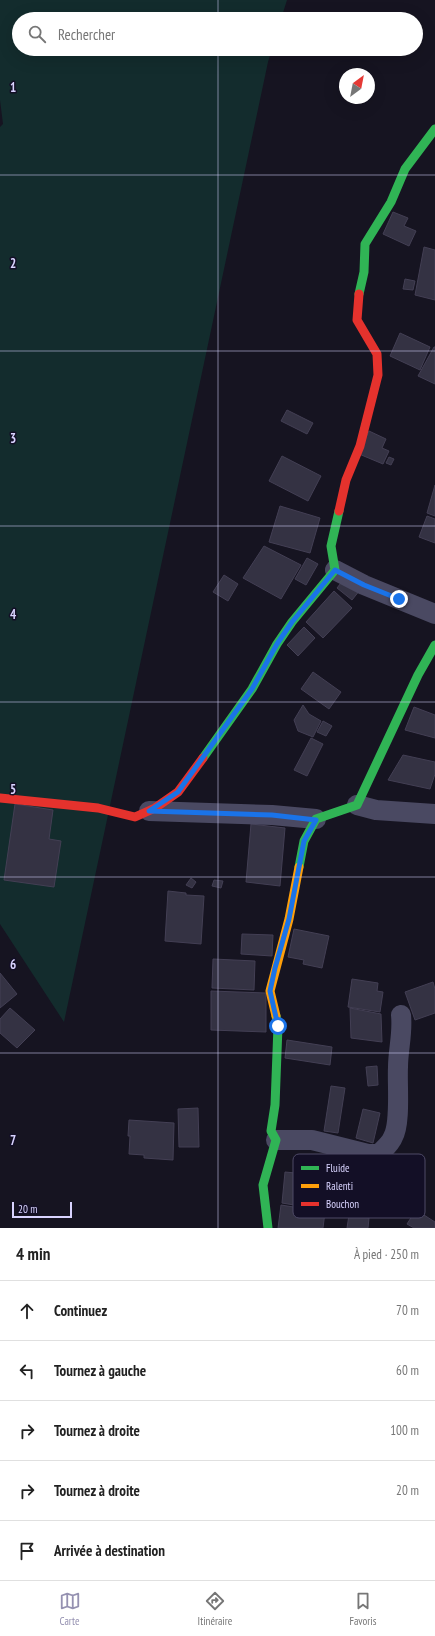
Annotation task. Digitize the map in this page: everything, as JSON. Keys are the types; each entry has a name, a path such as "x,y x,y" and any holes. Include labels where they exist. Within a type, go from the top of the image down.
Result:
{"street":[{"path":"0,798 98,808 135,817 149,811 178,792 252,689 277,644 292,622 335,570 331,546 346,480 360,446 378,375 377,354 357,320 359,295 364,272 365,244 391,202 405,169 435,129"},
{"path":"335,570 364,585 435,614"},
{"path":"357,805 418,675 435,646"},
{"path":"149,811 272,815 316,820 357,805 376,810 435,814"},
{"path":"268,1228 263,1185 276,1140 271,1131 275,1105 278,1026 270,991 289,919 304,841 316,820"},
{"path":"276,1140 312,1140 337,1145 368,1154 379,1154 394,1137 397,1123 397,1101 399,1087 397,1068 402,1030 401,1016"}],"green space":[{"path":"0,0 287,0 283,12 12,12 12,56 270,56 64,1022 0,924 0,127 3,124 0,100"}],"building":[{"path":"393,212 408,218 404,226 416,231 409,246 383,234"},
{"path":"424,247 435,250 435,300 415,295"},
{"path":"405,279 415,281 413,290 403,289"},
{"path":"400,333 430,347 420,370 390,356"},
{"path":"435,347 435,384 418,376"},
{"path":"287,410 313,423 307,434 281,421"},
{"path":"369,431 386,439 382,448 389,451 383,464 359,454"},
{"path":"282,456 321,476 308,501 269,481"},
{"path":"389,457 394,459 391,465 386,463"},
{"path":"435,485 435,516 427,513"},
{"path":"280,506 320,518 310,553 269,542"},
{"path":"427,516 435,519 435,543 419,537"},
{"path":"264,546 301,565 281,599 243,578"},
{"path":"307,558 318,564 306,585 295,579"},
{"path":"224,575 238,584 228,601 213,592"},
{"path":"344,579 360,590 352,600 337,588"},
{"path":"334,591 352,608 323,638 306,622"},
{"path":"304,627 315,638 298,656 287,645"},
{"path":"313,672 341,692 329,709 301,689"},
{"path":"303,705 309,714 321,721 313,737 298,731 294,720"},
{"path":"414,707 435,715 435,738 405,730"},
{"path":"323,721 332,726 326,736 317,732"},
{"path":"311,738 323,744 307,776 294,770"},
{"path":"403,755 435,762 435,774 430,789 388,780"},
{"path":"15,804 53,810 49,839 61,841 54,887 4,880"},
{"path":"251,824 285,828 280,886 246,882"},
{"path":"191,878 196,882 192,888 186,885"},
{"path":"214,880 223,881 221,888 212,886"},
{"path":"168,891 186,893 186,895 204,896 201,944 165,941"},
{"path":"294,929 329,936 322,968 303,964 304,960 288,957"},
{"path":"242,934 273,935 272,956 241,954"},
{"path":"213,959 255,961 254,990 212,988"},
{"path":"0,973 17,994 0,1008"},
{"path":"352,979 378,983 377,991 383,992 380,1012 348,1007"},
{"path":"433,982 435,989 435,1013 415,1020 405,992"},
{"path":"211,991 266,993 266,1032 211,1030"},
{"path":"10,1008 35,1030 17,1048 0,1033 0,1019"},
{"path":"350,1008 381,1014 382,1042 351,1038"},
{"path":"287,1040 332,1047 330,1065 285,1058"},
{"path":"377,1066 378,1085 368,1086 366,1067"},
{"path":"331,1086 345,1088 338,1133 324,1131"},
{"path":"198,1108 199,1147 179,1147 178,1109"},
{"path":"363,1109 380,1113 373,1143 356,1138"},
{"path":"129,1120 174,1123 173,1160 144,1158 144,1155 129,1154"},
{"path":"285,1172 293,1173 293,1205 282,1203"},
{"path":"281,1205 293,1207 293,1218 324,1218 323,1228 278,1228"},
{"path":"425,1216 435,1222 435,1228 414,1228 407,1224 411,1218 425,1218"},
{"path":"349,1218 369,1218 368,1228 347,1228"}],"traffic: fast":[{"path":"359,294 364,272 365,244 391,202 405,169 435,129"},
{"path":"203,758 252,689 277,644 292,622 335,570 331,546 339,511"},
{"path":"299,867 304,841 316,819 357,805 418,675 435,645"},
{"path":"268,1228 263,1185 276,1140 271,1131 275,1105 278,1026 276,1016"}],"traffic: slow":[{"path":"276,1016 270,991 289,919 299,867"}],"traffic: jam":[{"path":"339,511 346,480 360,446 378,375 377,354 357,320 359,294"},
{"path":"0,798 98,808 135,817 155,808 178,792 203,758"}],"route":[{"path":"278,1026 270,991 289,919 304,841 316,820 272,815 149,811 178,792 252,689 277,644 292,622 302,608 335,570 364,585 399,599"}]}
